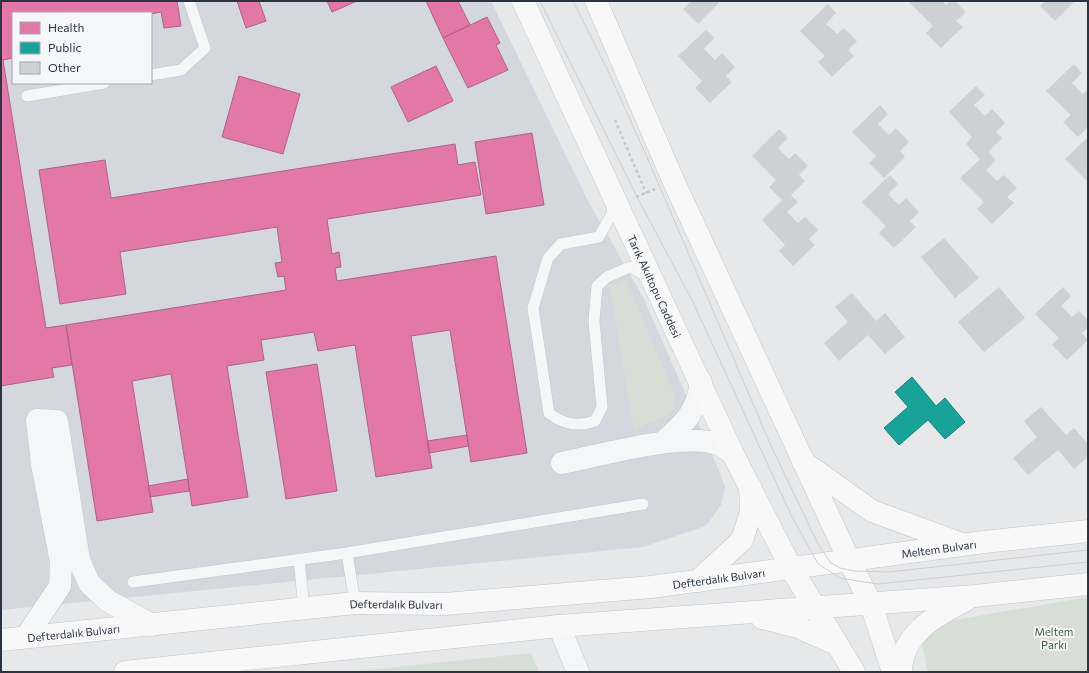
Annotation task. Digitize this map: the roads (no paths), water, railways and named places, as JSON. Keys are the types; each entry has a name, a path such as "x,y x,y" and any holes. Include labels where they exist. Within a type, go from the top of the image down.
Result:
{"main road":[{"name":"Tarık Akıltopu Caddesi","path":"523,1 654,280 733,454 791,568 854,672"},
{"path":"596,1 673,180 803,462 871,604 893,672"},
{"path":"803,462 872,511 965,545"},
{"path":"698,581 742,540 751,512 750,486"},
{"name":"Meltem Bulvarı","path":"791,568 965,545 1088,531"},
{"name":"Defterdalık Bulvarı","path":"1,640 354,603 445,604 651,587 791,568"},
{"path":"125,672 559,626 975,596 1088,584"},
{"path":"901,672 908,644 922,625 975,596"},
{"path":"723,615 769,619 798,626 838,645"}],"street":[{"path":"663,442 688,418 698,400 701,382"},
{"path":"26,637 60,586 61,562 42,464 37,420 57,421 79,560 89,583 108,601 152,625"},
{"path":"562,463 663,442 697,441 718,444 733,454"},
{"path":"559,626 578,672"}],"lane":[{"path":"152,75 181,70 205,48 189,1"},
{"path":"27,96 98,84"},
{"path":"603,170 612,211 599,237 561,244 548,258 533,308 550,413 558,420 582,425 595,421 602,407 594,321 597,286 607,277 630,268 654,280"},
{"path":"133,582 347,553 643,504"},
{"path":"347,553 354,603"},
{"path":"299,559 304,608"}],"tram line":[{"path":"540,1 637,197 692,300 791,515 818,564 840,578 878,584 1088,562"},
{"path":"573,1 609,73 650,164 772,448 818,544 831,563 840,568 854,571 889,572 1088,550"}],"park label":[{"name":"Meltem Parkı","path":"1054,637"}]}
